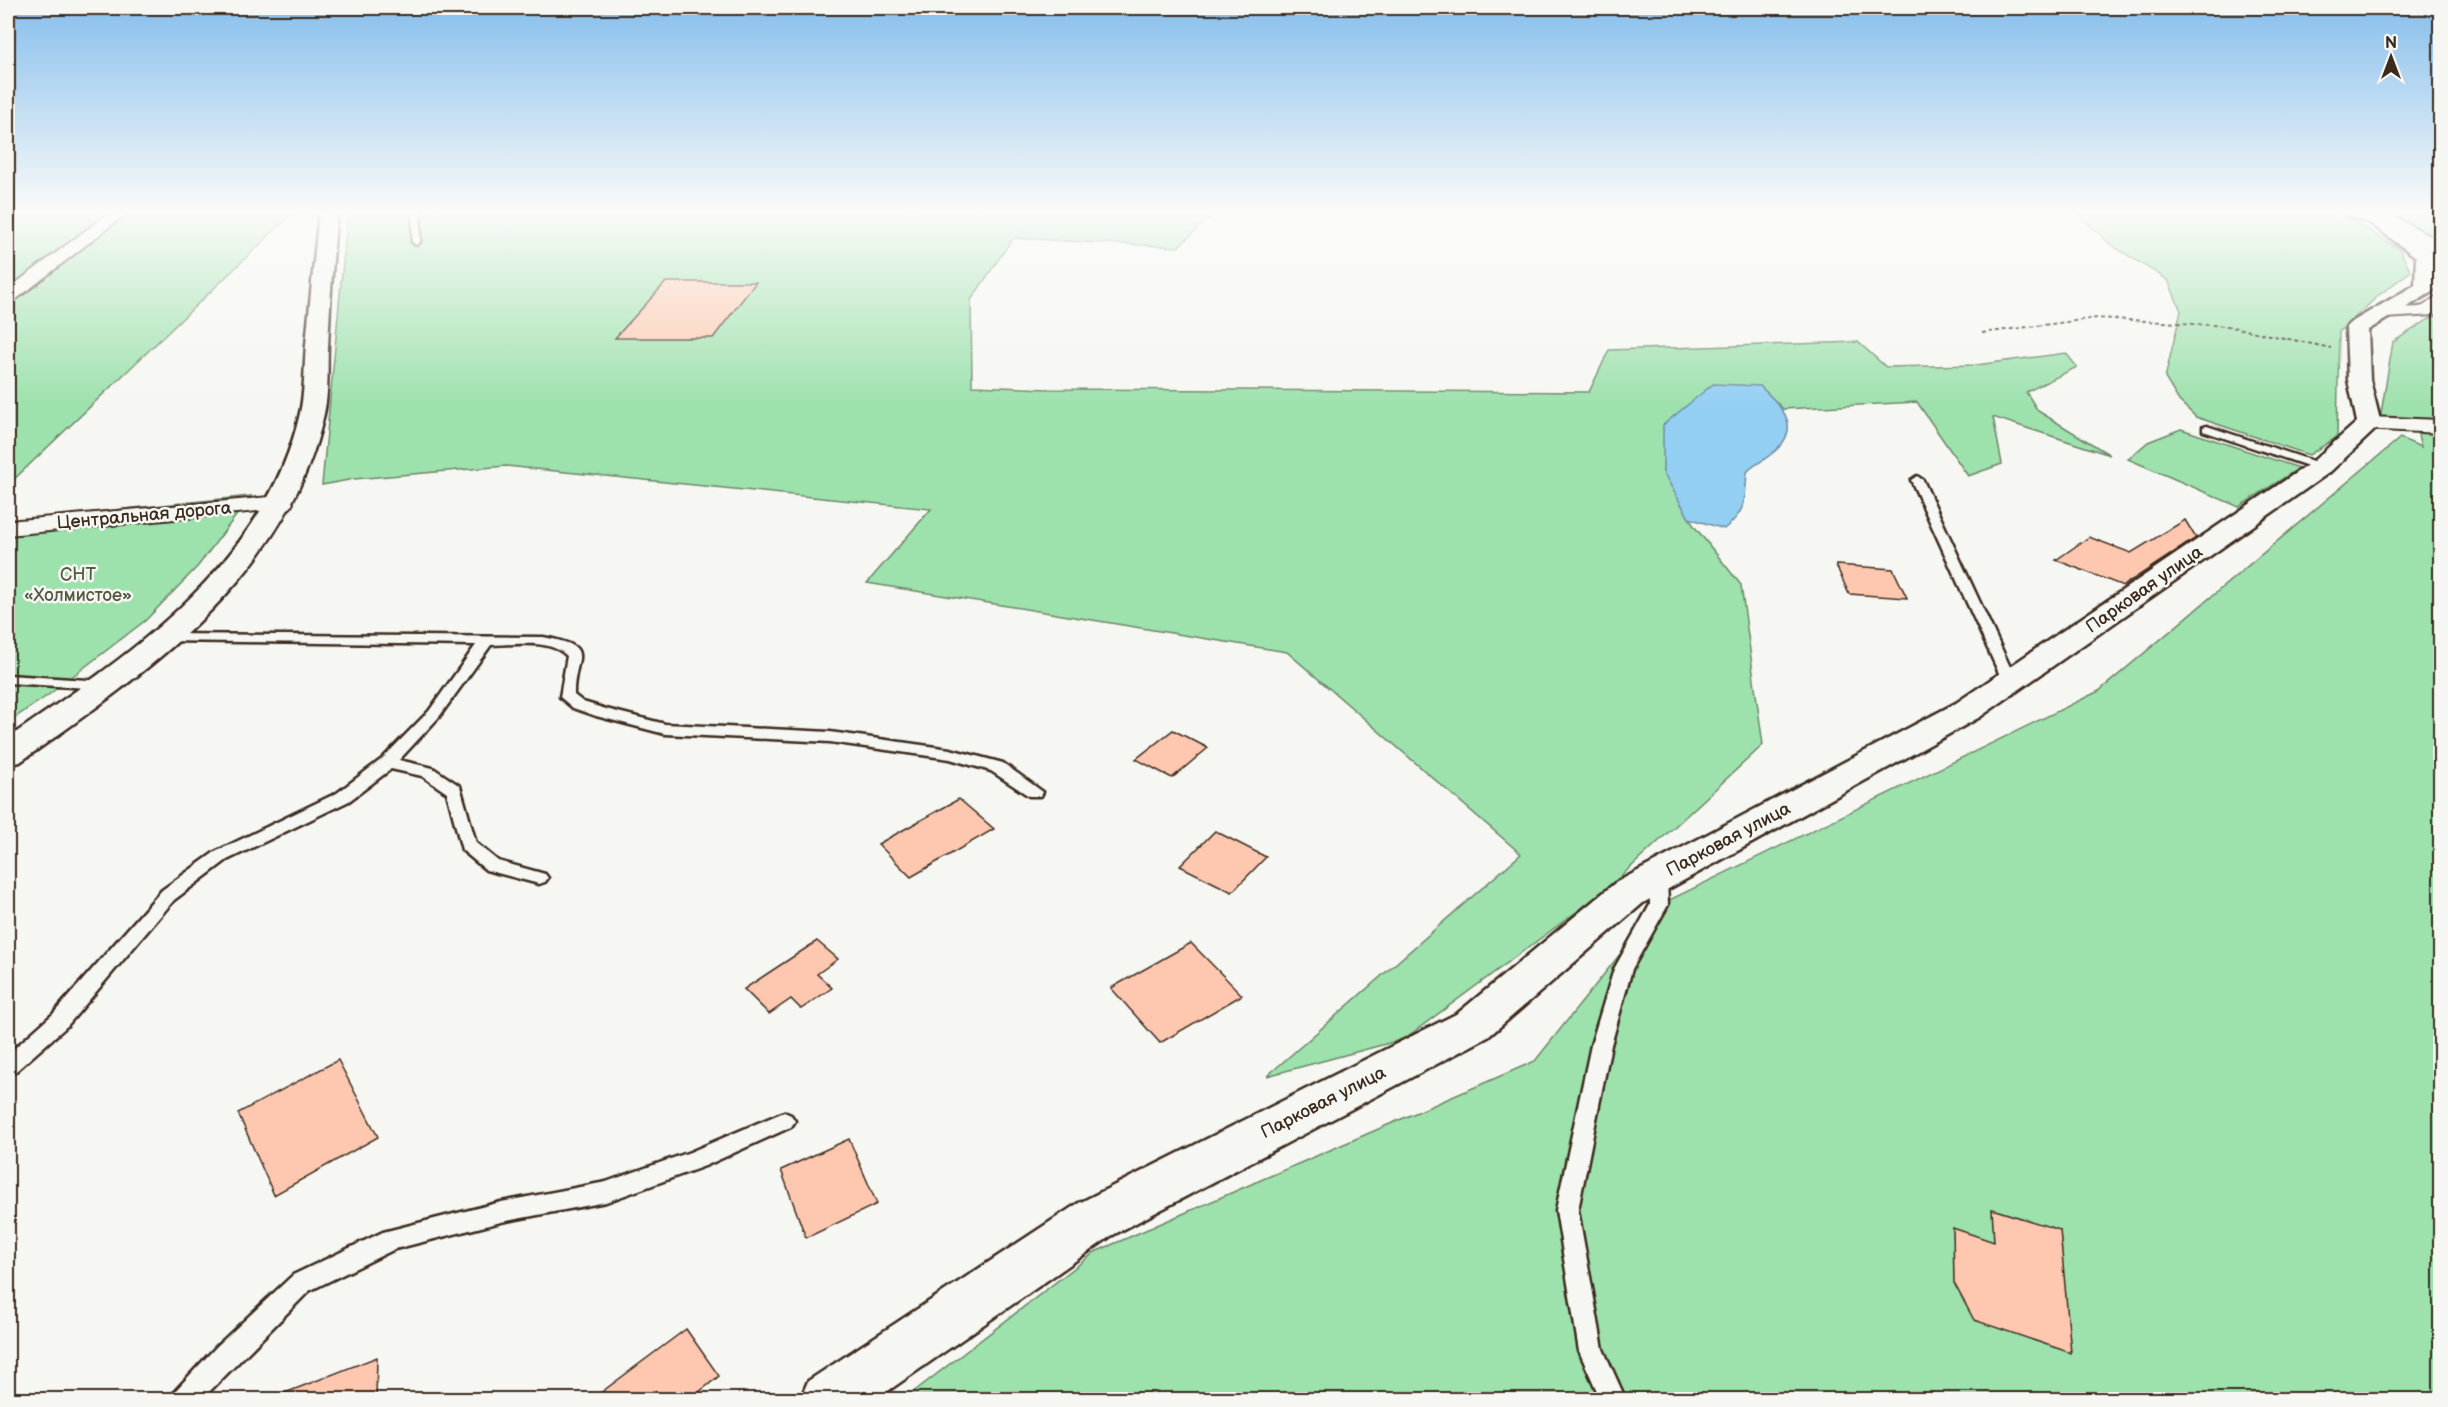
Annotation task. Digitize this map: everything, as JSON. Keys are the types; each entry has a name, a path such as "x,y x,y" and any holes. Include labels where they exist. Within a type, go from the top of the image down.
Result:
{"street":[{"path":"8,297 36,276"},
{"path":"8,754 163,639 239,561 281,503 301,456 312,413 323,276"},
{"path":"2425,276 2425,288 2357,327 2359,380 2369,424 2440,427"},
{"path":"2384,312 2428,311 2440,301"},
{"name":"Парковая улица","path":"827,1400 1094,1220 1473,1025 1629,893 1968,711 2321,467 2369,424"},
{"name":"Центральная дорога","path":"8,528 281,503"}],"lane":[{"path":"2207,429 2321,467"},
{"path":"1917,480 2010,682"},
{"path":"163,639 543,641 564,645 574,655 573,669 565,685 567,697 578,705 601,713 665,729 830,736 950,754 997,767 1035,792"},
{"path":"8,1066 60,1020 168,895 221,856 343,797 388,763 434,714 488,640"},
{"path":"8,679 104,685"},
{"path":"388,763 427,772 454,790 468,846 492,866 539,878"},
{"path":"1614,1400 1591,1351 1566,1210 1601,1045 1623,969 1659,905 1658,877"},
{"path":"184,1400 226,1355 301,1283 391,1239 501,1212 606,1192 697,1159 784,1121"}],"path":[{"path":"1982,333 2097,318 2226,326 2358,353"}],"green space":[{"path":"8,276 227,276 8,485"},
{"path":"342,276 987,276 971,300 972,386 1049,389 1589,392 1609,350 1858,342 1886,367 1976,365 2066,353 2077,367 2026,392 2038,411 2110,455 1993,417 2002,464 1968,476 1917,402 1783,409 1760,386 1663,471 1694,526 1741,585 1763,745 1606,890 1404,1039 1267,1076 1521,854 1287,652 867,583 931,509 506,466 354,479 322,485"},
{"path":"2161,276 2405,276 2379,295 2339,332 2337,437 2309,455 2196,417 2179,401 2165,378 2181,311 2168,280"},
{"path":"2440,312 2440,1399 903,1400 1095,1252 1535,1061 1659,905 2099,691 2400,438 2421,447 2414,419 2380,419 2393,342"},
{"path":"2181,429 2299,468 2239,507 2128,459 2148,442"},
{"name":"СНТ «Холмистое»","path":"251,496 198,566 146,620 47,696 8,722 8,521"}],"water":[{"path":"1713,384 1760,386 1782,411 1787,419 1788,428 1781,445 1747,472 1745,497 1741,510 1724,529 1689,518 1663,472 1663,425"}],"building":[{"path":"666,282 756,282 713,338 615,338"},
{"path":"2185,520 2196,538 2123,586 2056,560 2089,537 2131,553"},
{"path":"1836,565 1893,569 1907,598 1849,594"},
{"path":"1173,730 1208,748 1172,778 1136,759"},
{"path":"959,799 994,829 911,877 878,844"},
{"path":"1215,831 1266,857 1232,892 1180,866"},
{"path":"817,941 838,959 817,974 832,988 801,1009 791,999 769,1014 744,989"},
{"path":"1191,943 1242,995 1160,1043 1111,988"},
{"path":"338,1060 378,1137 274,1195 238,1113"},
{"path":"849,1139 877,1204 806,1238 781,1170"},
{"path":"1992,1209 2060,1230 2071,1353 1974,1320 1954,1283 1953,1228 1994,1242"},
{"path":"686,1329 719,1376 689,1400 591,1400"},
{"path":"377,1357 376,1400 272,1400 272,1398"}]}
